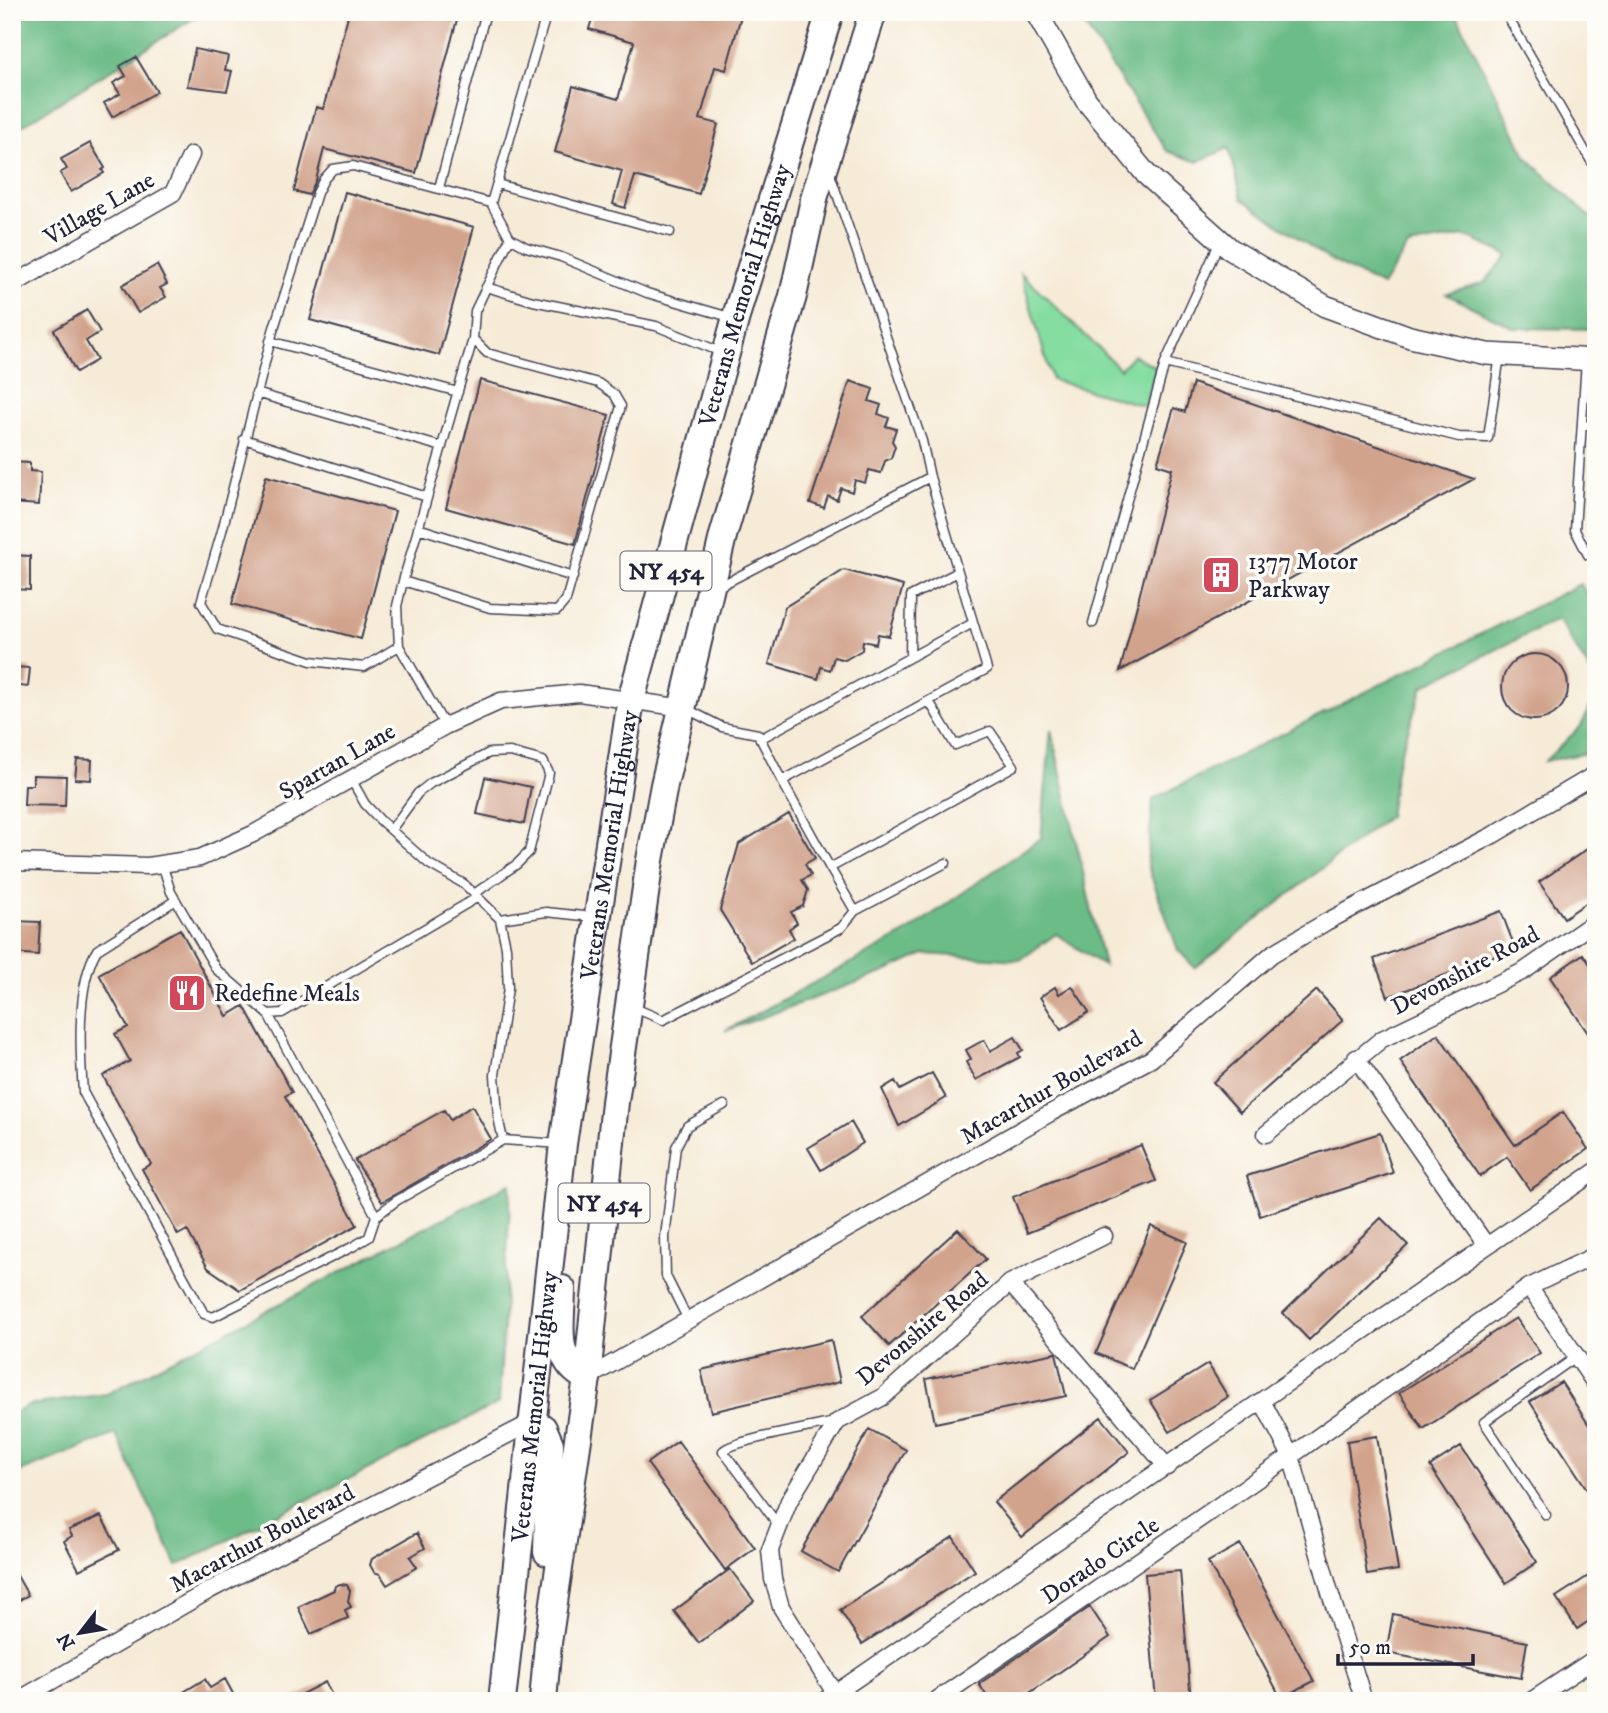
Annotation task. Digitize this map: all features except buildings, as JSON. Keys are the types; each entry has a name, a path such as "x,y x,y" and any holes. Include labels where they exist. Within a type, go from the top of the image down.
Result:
{"highway":[{"name":"Veterans Memorial Highway","path":"502,1701 563,1144 631,700 736,319 831,12"},
{"name":"Veterans Memorial Highway","path":"543,1701 548,1643 587,1378 615,1102 664,785 723,536 793,296 815,195 873,12"},
{"path":"839,122 891,12"},
{"path":"563,1144 561,1350 566,1363 587,1378"},
{"path":"532,1422 543,1427 550,1444 543,1701"}],"main road":[{"path":"1036,12 1086,100 1146,174 1230,249 1325,306 1410,337 1500,355 1591,360"}],"street":[{"name":"Village Lane","path":"12,285 173,193 191,155"},
{"name":"Spartan Lane","path":"12,862 135,866 200,859 253,834 445,726 501,701 579,693 684,708"},
{"name":"Macarthur Boulevard","path":"587,1378 1052,1112 1151,1059 1272,954 1326,922 1493,835 1596,774"},
{"name":"Devonshire Road","path":"1266,1134 1382,1039 1524,971 1596,921"},
{"path":"1356,1058 1486,1245"},
{"path":"837,1422 789,1502 769,1550 780,1607 830,1697 1596,1171"},
{"name":"Devonshire Road","path":"837,1422 883,1397 1010,1283 1104,1236"},
{"name":"Dorado Circle","path":"935,1701 1291,1456 1529,1287 1596,1255"},
{"name":"Devonshire Road","path":"1010,1283 1167,1467"},
{"path":"1529,1287 1596,1385"},
{"path":"1262,1401 1291,1456 1364,1701"},
{"name":"Macarthur Boulevard","path":"17,1701 208,1591 532,1422"},
{"path":"1531,1701 1596,1658"}],"lane":[{"path":"439,188 486,12"},
{"path":"547,12 491,203 510,239 647,293 736,319"},
{"path":"1506,12 1591,161 1596,158"},
{"path":"782,781 987,668 930,477 922,441 826,161"},
{"path":"399,646 364,667 311,660 217,629 201,602 222,531 270,341 324,178 333,169 353,166 491,203"},
{"path":"497,184 670,232"},
{"path":"445,726 399,646 397,606 473,339 475,311 510,239"},
{"path":"1094,623 1165,363 1220,240"},
{"path":"486,287 533,301 656,326 726,354"},
{"path":"403,580 490,608 557,611 566,600 573,577 621,405 614,394 598,383 487,353 473,339"},
{"path":"270,341 458,392"},
{"path":"1165,363 1459,436 1488,438 1500,355"},
{"path":"1588,555 1576,530 1582,425 1591,360"},
{"path":"256,393 442,447"},
{"path":"1582,425 1596,426"},
{"path":"244,439 427,497"},
{"path":"711,591 930,477"},
{"path":"418,528 573,577"},
{"path":"909,657 911,596 958,572"},
{"path":"761,739 973,623"},
{"path":"830,868 1014,766 990,731 955,745 929,701"},
{"path":"684,708 722,727 758,734 855,911"},
{"path":"268,1014 282,1013 476,896 517,864 529,852 535,836 550,773 543,761 510,752 489,752 431,783 418,793 391,830"},
{"path":"351,779 365,804 391,830 429,864 464,884 500,919 506,947 508,988 495,1075 498,1117 503,1140"},
{"path":"629,1006 663,1020 841,928 855,911 946,863"},
{"path":"162,864 176,900 216,969 268,1014 376,1216"},
{"path":"176,900 97,950 90,962 80,1028 80,1062 83,1092 204,1314 213,1317 354,1246 369,1237 376,1216 396,1201 503,1140 563,1144"},
{"path":"500,919 546,912 596,917"},
{"path":"688,1320 666,1276 665,1237 676,1147 687,1126 724,1105"},
{"path":"1546,1515 1484,1422 1576,1357"},
{"path":"779,1526 723,1451 726,1447 751,1440 837,1422"}],"green space":[{"path":"12,12 204,12 12,132"},
{"path":"1076,12 1455,12 1527,158 1590,217 1596,215 1596,329 1514,328 1446,294 1484,283 1508,255 1464,236 1408,246 1382,286 1330,260 1242,199 1229,148 1197,162 1167,151"},
{"path":"1021,273 1120,369 1133,355 1156,367 1145,406 1052,380"},
{"path":"1580,584 1596,605 1596,681 1558,619 1423,686 1397,764 1389,816 1195,968 1178,950 1147,864 1153,799"},
{"path":"1596,695 1596,745 1587,753 1545,761 1581,726"},
{"path":"1051,729 1104,966 1056,934 1020,960 924,954 885,972 725,1031 904,934 1041,838"},
{"path":"511,1183 499,1403 177,1566 116,1434 12,1475 12,1414 30,1405 107,1394"}],"place":[{"name":"1377 Motor Parkway","path":"1221,575"},
{"name":"Redefine Meals","path":"187,993"}]}
